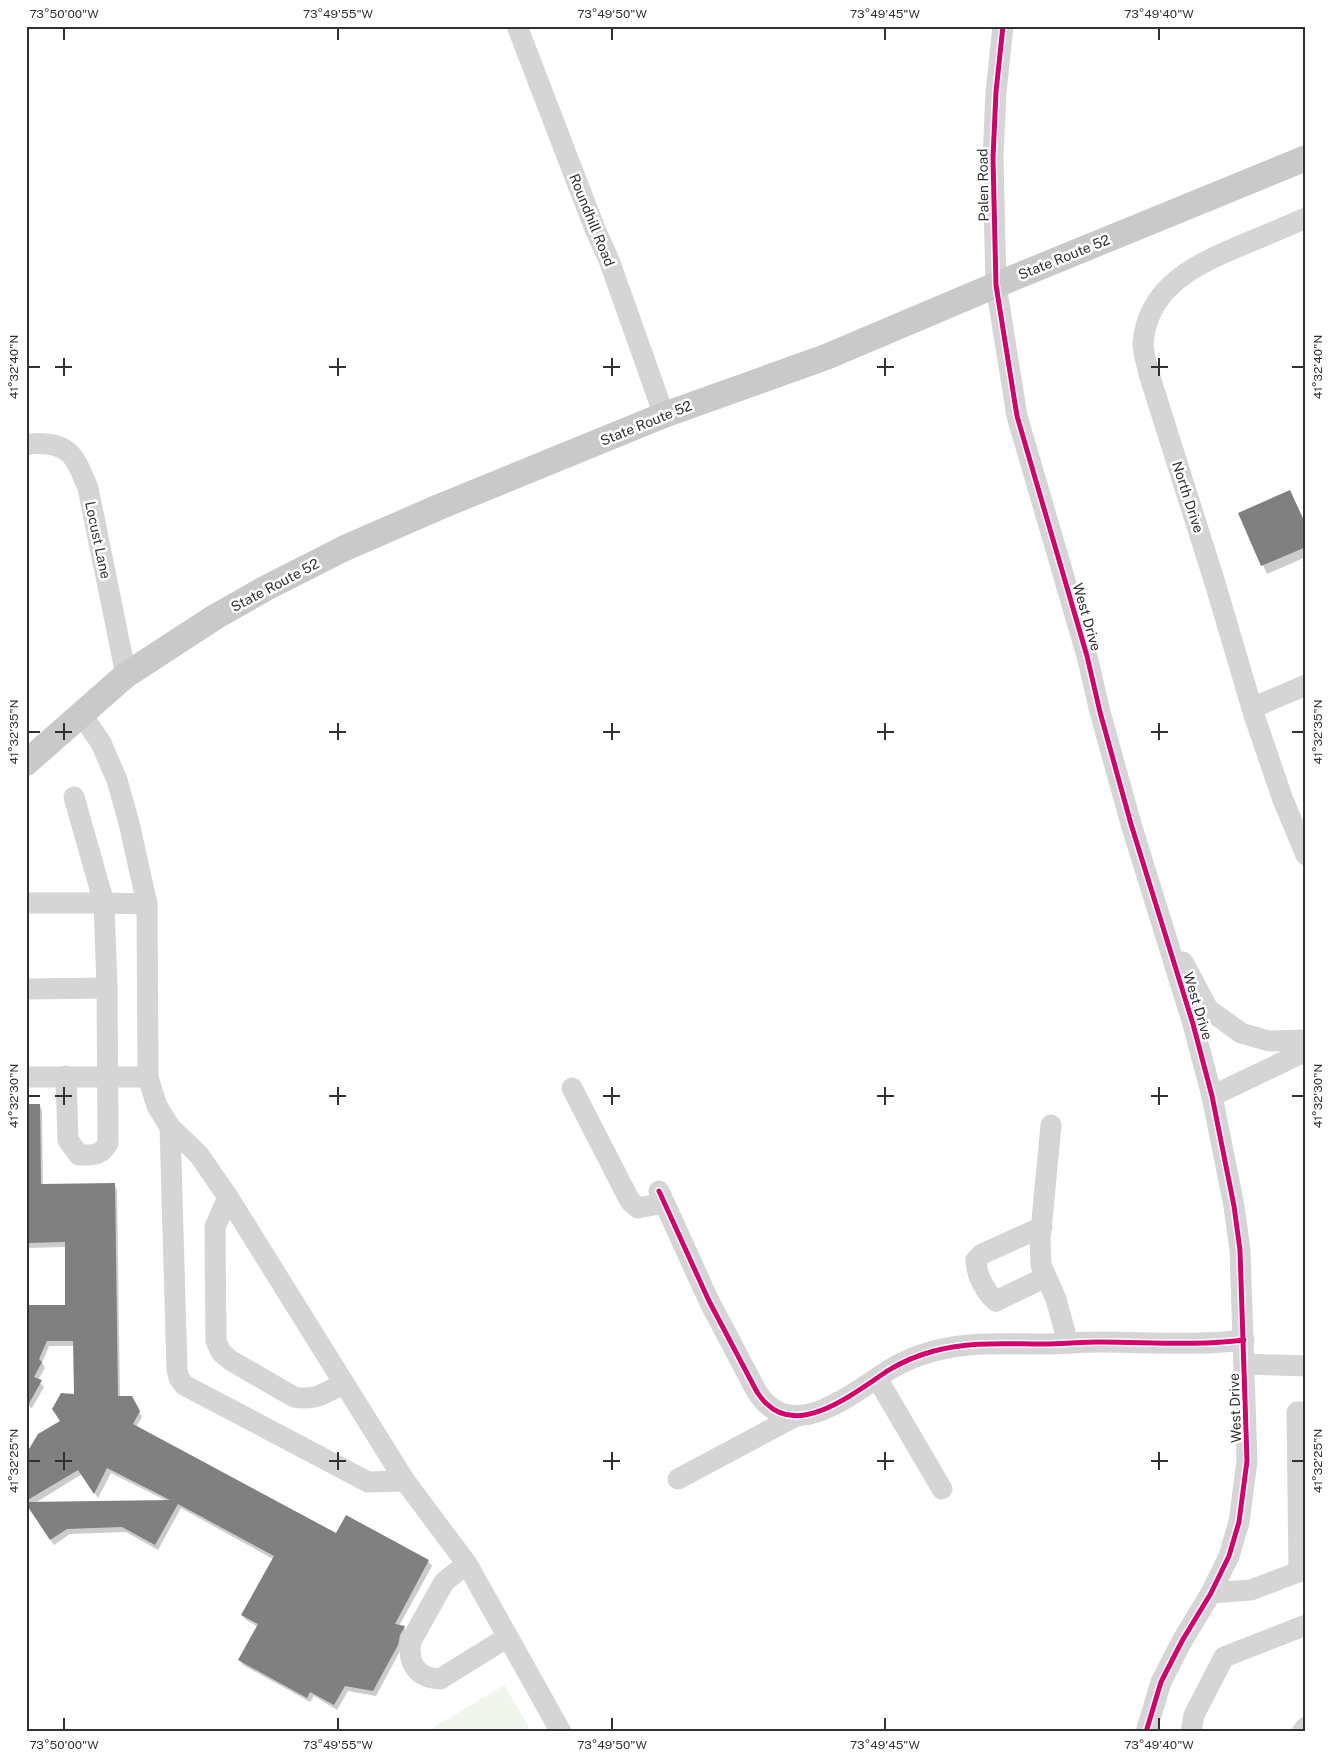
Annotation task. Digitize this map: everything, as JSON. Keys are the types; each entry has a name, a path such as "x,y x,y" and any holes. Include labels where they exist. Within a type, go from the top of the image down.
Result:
{"main road":[{"name":"State Route 52","path":"26,763 126,675 214,618 266,588 345,548 664,414 826,357 996,284 1306,158"}],"street":[{"name":"Roundhill Road","path":"517,26 592,221 609,260 664,414"},
{"name":"Palen Road","path":"996,284 993,158 1002,26"},
{"name":"North Drive","path":"1306,218 1205,261 1178,278 1167,289 1155,307 1149,319 1143,343 1148,374 1215,583 1252,708 1284,800 1306,855"},
{"name":"West Drive","path":"996,284 1017,416 1087,656 1100,712 1131,824 1212,1096 1234,1206 1240,1250 1247,1461 1239,1522 1229,1556 1211,1593 1182,1641 1161,1682 1146,1732"},
{"name":"Locust Lane","path":"26,445 34,443 51,444 66,449 76,462 88,488 126,675"},
{"path":"1252,708 1306,685"},
{"path":"82,715 101,744 117,780 129,823 147,904 148,1077 157,1106 170,1127 199,1155 228,1197 406,1481 467,1564 561,1732"},
{"path":"66,1076 68,1140 79,1155 97,1155 104,1150 108,1143 107,988 104,903 74,796"},
{"path":"26,903 147,904"},
{"path":"1159,916 1211,1013 1241,1033 1270,1041 1306,1040"},
{"path":"26,989 107,988"},
{"path":"1212,1096 1306,1051"},
{"path":"26,1077 148,1077"},
{"path":"572,1088 630,1201 638,1208 662,1197 709,1301 757,1392 768,1405 780,1412 796,1416"},
{"path":"1052,1125 1042,1227 1041,1265 1056,1299 1068,1343"},
{"path":"170,1127 177,1370 179,1378 184,1385 368,1482 406,1481"},
{"path":"228,1197 215,1227 216,1341 221,1352 230,1360 294,1397 316,1398 344,1382"},
{"path":"1042,1227 982,1254 976,1260 976,1268 989,1295 996,1301 1046,1277"},
{"path":"678,1479 796,1416 817,1412 849,1396 891,1369 927,1353 951,1347 994,1343 1215,1344 1244,1340"},
{"path":"1245,1364 1306,1366"},
{"path":"877,1378 942,1489"},
{"path":"1211,1593 1251,1590 1302,1571 1297,1412 1306,1412"},
{"path":"467,1564 444,1582 411,1641 409,1652 411,1661 417,1670 425,1676 440,1679 508,1637"},
{"path":"1191,1732 1194,1716 1224,1657 1306,1626"},
{"path":"1302,1732 1306,1727"}],"shaded area":[{"path":"504,1685 532,1732 426,1732"}],"building":[{"path":"1290,490 1306,525 1306,547 1261,566 1238,513"},
{"path":"26,1104 40,1104 41,1184 115,1183 118,1396 132,1396 140,1411 133,1424 336,1533 346,1515 429,1560 395,1624 405,1626 400,1635 398,1645 373,1691 345,1686 334,1705 310,1692 307,1698 238,1660 258,1624 241,1615 274,1556 178,1504 155,1545 122,1527 67,1529 50,1540 26,1504 26,1502 170,1500 107,1468 94,1494 78,1470 26,1501 26,1454 38,1434 60,1421 52,1409 61,1393 74,1394 73,1341 47,1341 39,1359 42,1362 34,1377 42,1380 26,1409 26,1305 65,1305 65,1242 26,1243"}],"cycle path":[{"path":"1003,26 996,92 993,158 996,285 1017,416 1087,656 1100,712 1131,824 1193,1024 1212,1096 1234,1206 1240,1250 1247,1461 1239,1522 1229,1556 1211,1593 1182,1641 1161,1682 1146,1732"},
{"path":"659,1191 709,1301 757,1392 766,1403 781,1413 796,1416 830,1407 889,1370 917,1357 948,1348 988,1344 1190,1343 1244,1340"}]}
